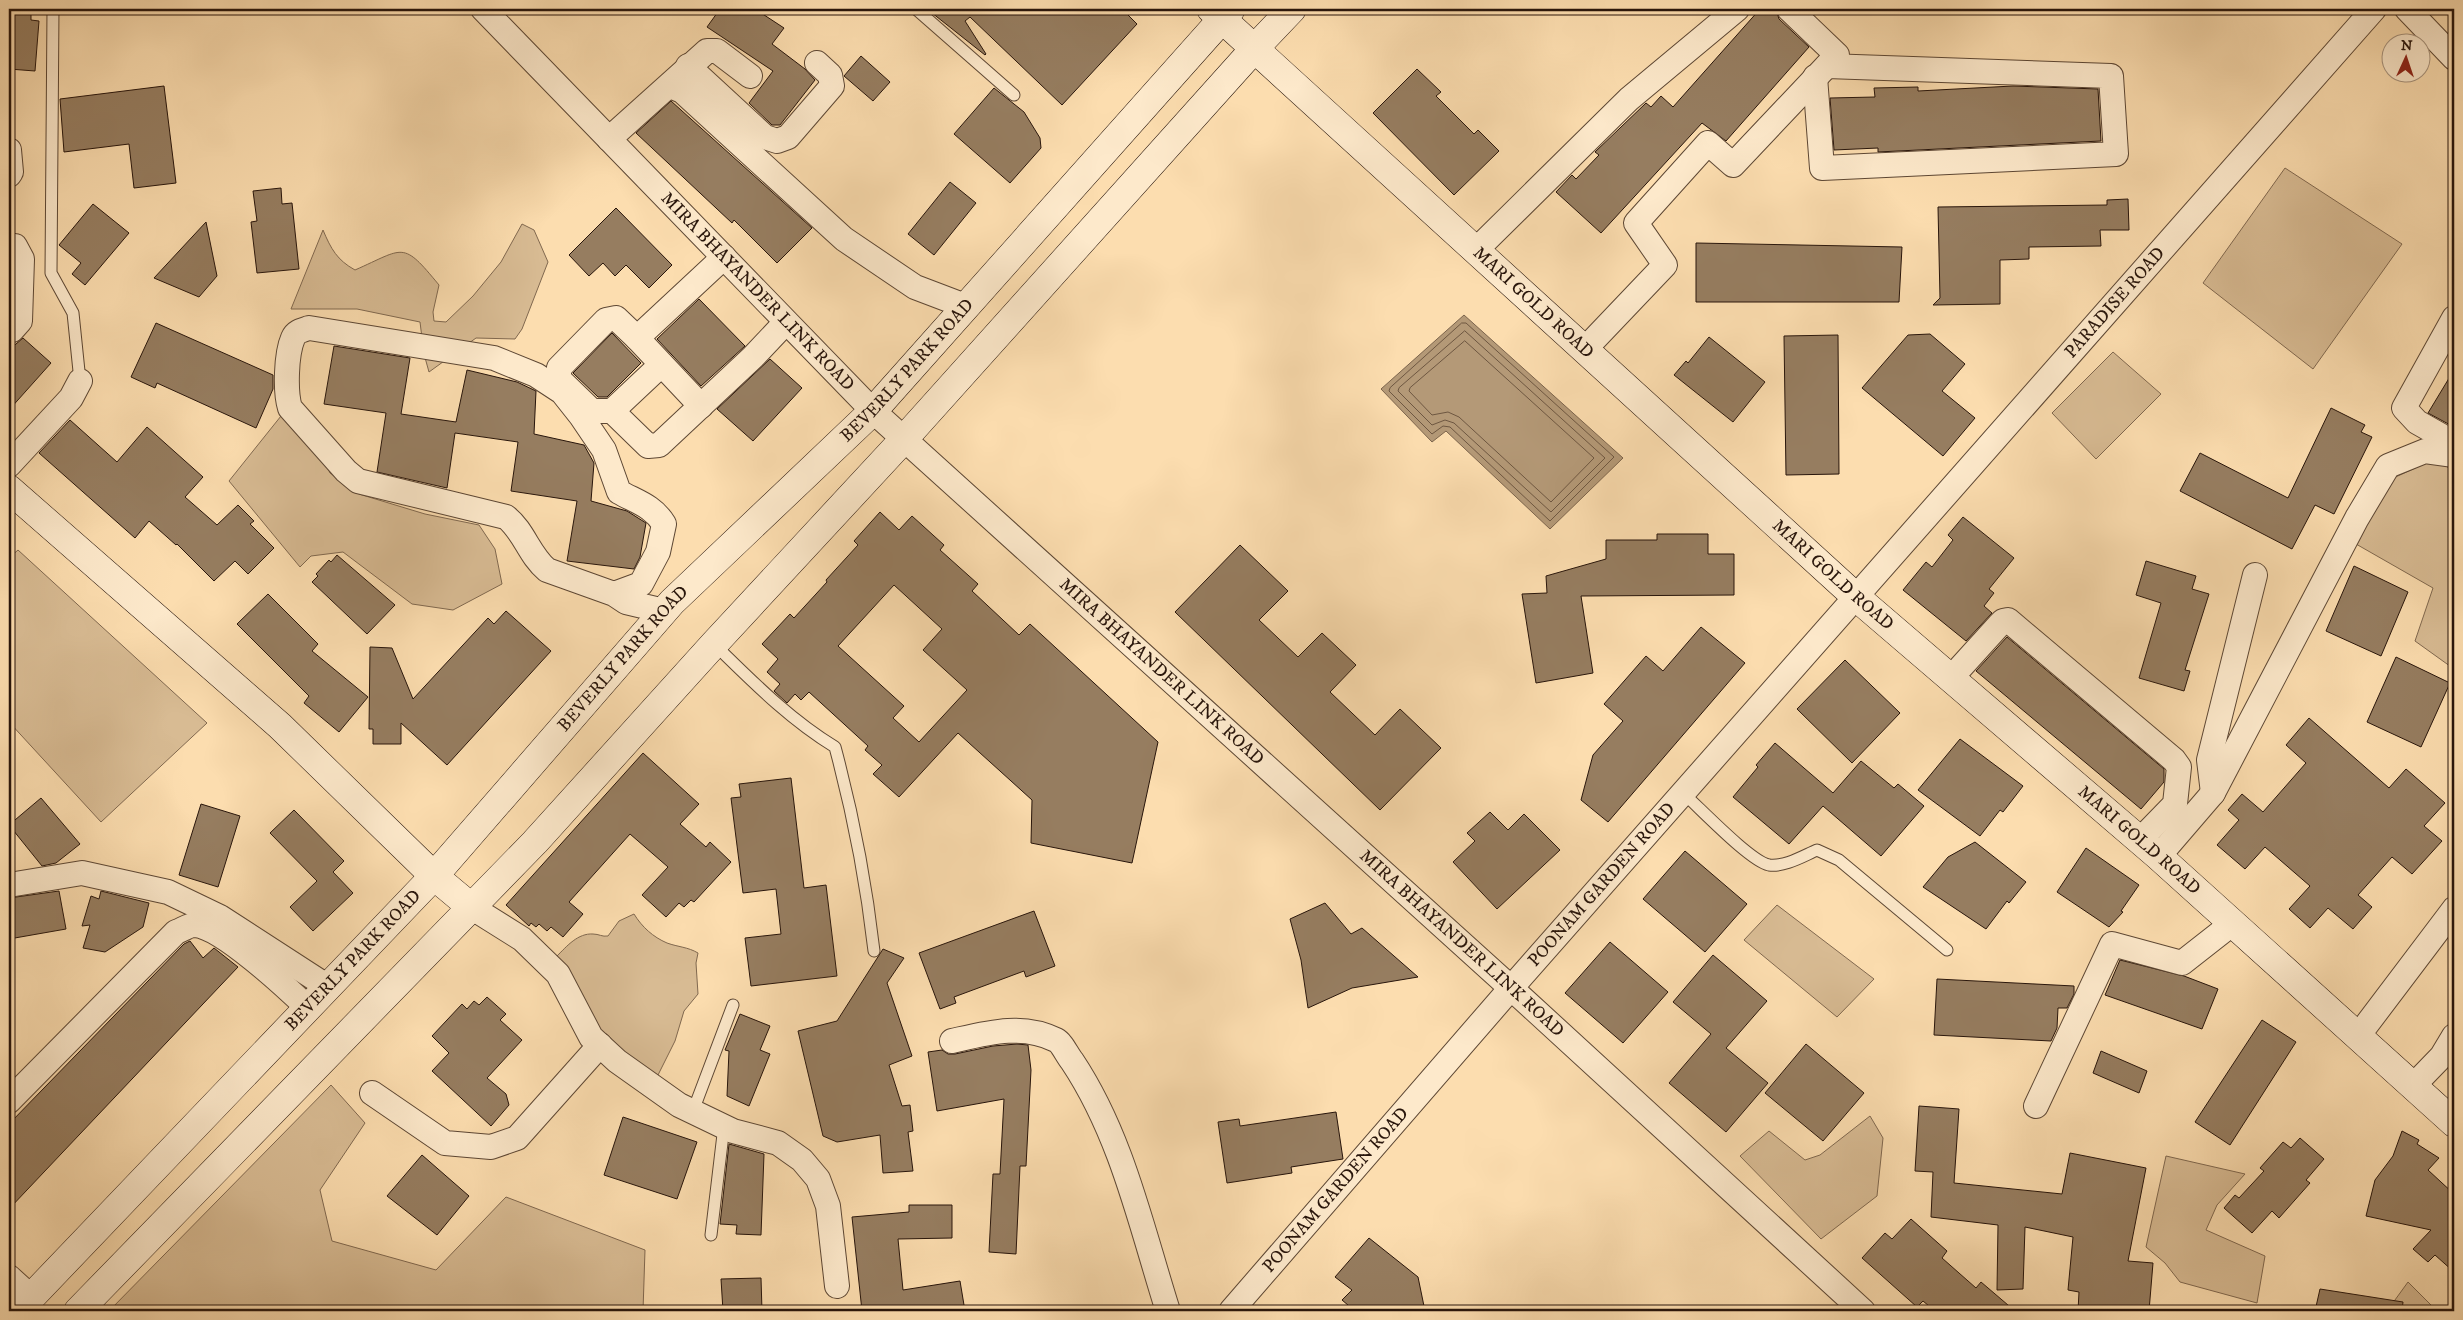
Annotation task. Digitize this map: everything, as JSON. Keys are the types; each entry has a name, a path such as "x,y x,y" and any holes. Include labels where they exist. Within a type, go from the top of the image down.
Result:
{"main road":[{"path":"78,1311 535,842 714,644 904,439 1254,48 1292,9"},
{"name":"MARI GOLD ROAD","path":"1221,12 1254,48 1856,596 2150,849 2454,1123"},
{"name":"BEVERLY PARK ROAD","path":"24,1304 434,876 664,611 873,411 1221,12"},
{"path":"9,489 280,726 434,876 472,907"}],"street":[{"name":"MIRA BHAYANDER LINK ROAD","path":"483,9 873,411 1511,988 1863,1311"},
{"path":"1476,250 1629,99 1736,9"},
{"path":"1584,349 1666,265 1636,223 1708,143 1733,165 1837,55 1789,9"},
{"name":"PARADISE ROAD","path":"1856,596 2374,9"},
{"path":"2407,9 2454,58"},
{"path":"609,139 688,66 707,51 717,51 750,76"},
{"path":"688,66 765,137 777,141 788,137 832,86 830,75 817,63"},
{"path":"1821,72 2111,76 2116,154 1822,168 1821,72"},
{"path":"674,88 682,91 844,239 915,287 966,306"},
{"path":"9,150 11,158 11,172 9,175"},
{"path":"9,246 15,246 22,259 20,321 12,330 9,330"},
{"path":"637,338 724,257"},
{"path":"661,365 612,411 592,411 559,379 559,368 606,320 616,318 701,406"},
{"path":"2454,318 2404,408 2417,422 2454,443"},
{"path":"612,411 648,446 659,445 786,322"},
{"path":"614,594 641,584 658,552 664,524 658,513 639,501 619,492 604,450 562,392 536,374 494,358 309,328 298,331 293,338 286,382 286,396 290,408 346,471 358,481 506,517 514,523 538,562 547,570 614,594 626,602 664,611"},
{"path":"9,465 71,398 80,381"},
{"path":"2150,849 2213,793 2353,527 2388,466 2425,451 2454,455"},
{"path":"2213,793 2209,760 2255,575"},
{"name":"POONAM GARDEN ROAD","path":"1231,1311 1511,988 1856,596"},
{"path":"1951,678 1999,625 2003,621 2008,620 2174,760 2179,767 2175,804 2150,849"},
{"path":"9,885 82,872 168,892 220,917 328,987"},
{"path":"472,907 522,939 558,974 591,1037 617,1061 679,1105 724,1126 778,1143 802,1160 818,1180 828,1206 837,1286"},
{"path":"2358,1036 2454,910"},
{"path":"2036,1106 2112,944 2182,963 2233,923"},
{"path":"9,1102 176,932 193,925 210,929 271,974 308,1008"},
{"path":"952,1041 1001,1030 1034,1032 1058,1041 1085,1081 1118,1149 1168,1311"},
{"path":"2413,1086 2442,1056 2454,1036"},
{"path":"372,1093 446,1143 491,1147 517,1138 600,1045"},
{"path":"9,1277 24,1304"}],"lane":[{"path":"53,9 51,273 73,313 80,381"},
{"path":"916,9 1014,96"},
{"path":"714,644 774,703 811,732 835,747 852,810 867,888 874,951"},
{"path":"1683,793 1748,853 1768,865 1786,864 1817,850 1840,860 1947,950"},
{"path":"693,1112 733,1005"},
{"path":"710,1235 724,1126"}],"shaded area":[{"path":"2285,168 2402,244 2313,369 2203,283"},
{"path":"522,224 534,230 548,262 522,329 515,339 476,338 429,372 424,354 420,322 357,309 291,309 323,230 335,253 355,270 394,253 402,252 409,255 439,285 433,312 434,321 446,322 473,296 501,262"},
{"path":"2113,352 2161,394 2096,459 2052,413"},
{"path":"281,416 317,445 330,473 359,494 425,514 479,525 495,549 502,584 453,610 412,604 343,552 311,556 300,567 229,481"},
{"path":"2435,459 2454,471 2454,669 2415,641 2433,588 2356,544 2389,480"},
{"path":"18,550 207,723 101,822 9,722 9,558"},
{"path":"1777,905 1874,979 1837,1017 1744,940"},
{"path":"634,914 644,927 657,938 698,953 696,963 698,994 684,1011 675,1041 655,1081 603,1039 557,956 573,941 582,936 593,934 608,936 619,921"},
{"path":"331,1085 365,1123 320,1190 332,1241 436,1270 506,1197 645,1250 643,1311 109,1311"},
{"path":"1870,1116 1883,1138 1877,1196 1821,1239 1740,1156 1769,1131 1805,1160 1820,1155"},
{"path":"2166,1156 2245,1174 2217,1205 2206,1230 2265,1256 2257,1303 2180,1282 2165,1263 2146,1247"},
{"path":"2408,1282 2437,1311 2387,1311"}],"water":[{"path":"1464,315 1623,458 1550,529 1446,431 1432,442 1381,389"}],"building":[{"path":"9,9 31,9 31,20 39,21 35,71 9,69"},
{"path":"720,9 755,9 784,28 772,44 805,69 815,80 780,125 772,125 749,103 773,71 707,27"},
{"path":"927,9 1122,9 1137,24 1062,105 970,17 965,21 985,55"},
{"path":"1760,9 1776,9 1779,19 1809,47 1726,141 1702,123 1601,233 1556,192 1572,175 1576,179 1599,155 1595,152 1646,103 1651,107 1661,96 1673,107"},
{"path":"861,56 890,82 873,101 844,76"},
{"path":"1417,69 1441,92 1436,96 1474,134 1478,130 1499,151 1454,195 1373,113"},
{"path":"164,86 176,183 134,188 129,144 64,152 60,99"},
{"path":"2013,86 2098,89 2101,141 1878,152 1878,148 1834,150 1830,98 1875,97 1874,88 1918,87 1918,91"},
{"path":"994,88 1024,112 1040,138 1041,148 1010,183 954,134"},
{"path":"671,101 812,228 777,263 734,220 732,223 636,133"},
{"path":"950,182 976,203 934,255 908,234"},
{"path":"281,188 282,204 292,203 299,269 257,273 251,222 257,221 253,191"},
{"path":"2128,199 2129,230 2100,230 2101,246 2029,247 2029,259 2000,260 2000,304 1933,305 1940,298 1938,207 2107,205 2107,200"},
{"path":"93,204 129,233 85,285 72,274 81,263 59,245"},
{"path":"616,208 672,265 649,288 626,265 615,276 603,263 589,276 569,255"},
{"path":"206,222 217,276 199,297 154,278"},
{"path":"1696,243 1902,247 1899,302 1696,302"},
{"path":"699,299 745,346 701,386 657,339"},
{"path":"156,323 273,375 273,389 256,428 157,383 155,388 131,377"},
{"path":"612,333 641,363 607,397 598,397 573,373"},
{"path":"1930,334 1965,364 1942,391 1975,418 1943,456 1862,388 1908,335"},
{"path":"1838,335 1839,474 1786,475 1784,336"},
{"path":"1709,337 1765,382 1733,422 1674,375 1686,361 1688,363"},
{"path":"23,338 51,363 9,410 9,350"},
{"path":"334,346 410,358 401,414 456,422 467,370 517,382 536,391 534,434 584,445 594,463 591,501 627,511 646,523 640,557 634,569 567,561 577,501 511,491 518,442 455,433 447,488 377,472 386,413 324,404"},
{"path":"770,359 802,388 753,441 717,409"},
{"path":"2454,370 2454,427 2428,413"},
{"path":"2331,408 2365,425 2361,432 2372,437 2334,514 2315,505 2292,549 2180,491 2200,453 2288,498"},
{"path":"70,420 117,462 147,427 203,477 185,497 217,525 238,505 254,521 250,524 274,548 248,574 235,561 214,581 177,544 149,521 135,538 39,453"},
{"path":"880,512 899,530 912,516 944,545 940,550 978,584 972,591 1019,635 1030,624 1158,742 1132,863 1031,843 1032,800 958,733 899,797 873,774 882,765 865,750 868,746 809,692 801,700 795,694 787,703 774,691 780,684 767,672 778,659 762,644 790,614 794,618 827,582 826,580 858,545 854,541","holes":["894,585 942,629 923,650 967,690 919,742 893,718 904,706 838,646"]},
{"path":"1963,517 2014,558 1989,589 1994,593 1984,606 1992,613 1966,641 1903,590 1926,562 1932,567 1953,540 1948,535"},
{"path":"1657,534 1708,534 1708,554 1734,554 1734,595 1581,596 1593,673 1536,683 1522,594 1547,593 1546,576 1606,559 1606,540 1657,540"},
{"path":"1240,545 1288,591 1259,620 1298,657 1322,633 1356,665 1330,692 1375,735 1400,709 1441,748 1380,810 1175,612"},
{"path":"337,555 395,605 367,634 312,582 318,576 316,574 329,560 331,562"},
{"path":"2146,561 2196,576 2192,589 2209,594 2185,670 2190,671 2184,691 2139,678 2161,603 2136,595"},
{"path":"2354,566 2408,592 2381,656 2326,631"},
{"path":"268,594 318,644 312,651 368,697 339,732 304,703 309,696 237,624"},
{"path":"506,611 551,651 447,765 401,723 401,744 373,744 373,729 369,729 370,647 392,648 413,699 488,618 494,624"},
{"path":"1701,627 1745,663 1608,822 1581,800 1593,755 1623,721 1604,704 1646,656 1663,671"},
{"path":"2007,637 2164,769 2164,782 2141,809 1976,671"},
{"path":"2396,657 2450,683 2421,747 2367,722"},
{"path":"1845,660 1900,713 1852,763 1797,709"},
{"path":"2309,718 2389,788 2406,769 2445,803 2424,826 2442,841 2412,874 2392,857 2358,895 2372,907 2353,929 2328,908 2310,928 2289,909 2310,886 2265,847 2245,869 2217,845 2239,820 2228,810 2242,794 2263,812 2306,763 2286,745"},
{"path":"1960,739 2023,786 2003,812 2000,810 1980,836 1918,790"},
{"path":"1775,743 1833,793 1861,761 1894,788 1898,784 1924,806 1881,856 1823,806 1789,844 1733,797"},
{"path":"643,753 699,804 680,824 706,847 710,842 731,862 694,902 691,900 684,907 679,903 666,917 642,895 668,867 630,834 569,902 583,914 563,937 551,927 547,931 539,924 536,927 531,923 529,926 506,905"},
{"path":"791,778 804,888 826,885 837,976 751,986 745,938 781,934 776,889 743,893 731,798 741,797 739,784"},
{"path":"41,798 80,844 56,863 42,866 9,825"},
{"path":"201,804 240,816 218,887 179,875"},
{"path":"294,810 344,861 333,872 353,893 313,931 290,907 317,881 270,833"},
{"path":"1490,812 1508,830 1524,814 1560,850 1497,909 1453,862 1475,841 1467,833"},
{"path":"1975,842 2026,882 2009,903 2007,901 1986,929 1923,887 1948,857"},
{"path":"2086,848 2139,885 2121,911 2123,912 2109,927 2057,892"},
{"path":"1685,851 1747,904 1705,952 1643,899"},
{"path":"59,891 66,929 9,939 9,898"},
{"path":"101,891 149,903 143,927 105,952 83,948 90,925 82,926 91,896 99,899"},
{"path":"1325,903 1351,934 1362,928 1418,977 1352,988 1308,1008 1301,960 1290,919"},
{"path":"1034,911 1055,966 1026,977 1024,971 954,997 956,1003 940,1009 919,953"},
{"path":"190,941 203,958 214,948 238,967 9,1209 9,1124 184,944"},
{"path":"1610,942 1668,992 1623,1043 1565,993"},
{"path":"883,949 904,958 887,983 912,1056 889,1065 902,1106 910,1105 913,1131 908,1132 913,1171 883,1173 880,1135 837,1142 823,1136 798,1031 837,1021"},
{"path":"1713,955 1767,1001 1726,1048 1768,1083 1726,1132 1669,1083 1711,1034 1673,1002"},
{"path":"2120,960 2184,976 2218,989 2202,1029 2105,995"},
{"path":"1937,979 2074,986 2074,994 2067,1008 2058,1008 2057,1028 2051,1041 1934,1035"},
{"path":"487,997 506,1014 500,1020 522,1040 487,1078 506,1094 509,1105 491,1126 432,1071 449,1053 432,1036 462,1004 467,1009 474,1001 479,1005"},
{"path":"740,1014 770,1026 760,1050 770,1054 749,1106 727,1096 729,1051 725,1050"},
{"path":"2262,1020 2296,1042 2230,1145 2195,1122"},
{"path":"1806,1044 1864,1093 1823,1141 1765,1093"},
{"path":"1028,1045 1031,1070 1026,1166 1020,1166 1016,1254 989,1252 993,1174 1000,1174 1004,1099 937,1111 928,1052 942,1050 948,1054 955,1054 993,1046"},
{"path":"2101,1051 2147,1071 2139,1093 2093,1073"},
{"path":"1919,1106 1959,1109 1954,1183 2062,1194 2070,1153 2146,1168 2128,1261 2153,1263 2149,1311 2078,1311 2079,1292 2068,1290 2073,1237 2025,1227 2023,1289 1997,1290 1998,1225 1931,1217 1933,1172 1915,1171"},
{"path":"1336,1112 1343,1159 1291,1167 1292,1173 1227,1183 1218,1122 1239,1119 1240,1126"},
{"path":"623,1117 697,1142 677,1199 604,1175"},
{"path":"2402,1131 2419,1140 2417,1144 2439,1158 2428,1170 2454,1194 2454,1272 2435,1255 2428,1262 2413,1249 2431,1230 2366,1216 2375,1180 2393,1156"},
{"path":"2300,1138 2324,1159 2306,1180 2310,1183 2279,1218 2272,1211 2252,1233 2224,1208 2235,1195 2239,1198 2264,1171 2260,1168 2283,1142 2291,1148"},
{"path":"729,1144 764,1154 761,1235 736,1234 737,1225 720,1224"},
{"path":"422,1155 469,1196 437,1235 387,1196"},
{"path":"909,1205 952,1205 952,1238 898,1239 903,1290 960,1281 965,1311 862,1311 852,1217 909,1212"},
{"path":"1911,1219 1947,1251 1942,1258 1976,1288 1981,1282 2015,1311 1935,1311 1923,1301 1917,1307 1862,1258 1885,1233 1892,1239"},
{"path":"1369,1238 1418,1277 1425,1311 1355,1311 1342,1300 1352,1290 1335,1277"},
{"path":"761,1278 762,1311 723,1311 721,1279"},
{"path":"2320,1289 2403,1302 2402,1311 2315,1311"}]}
